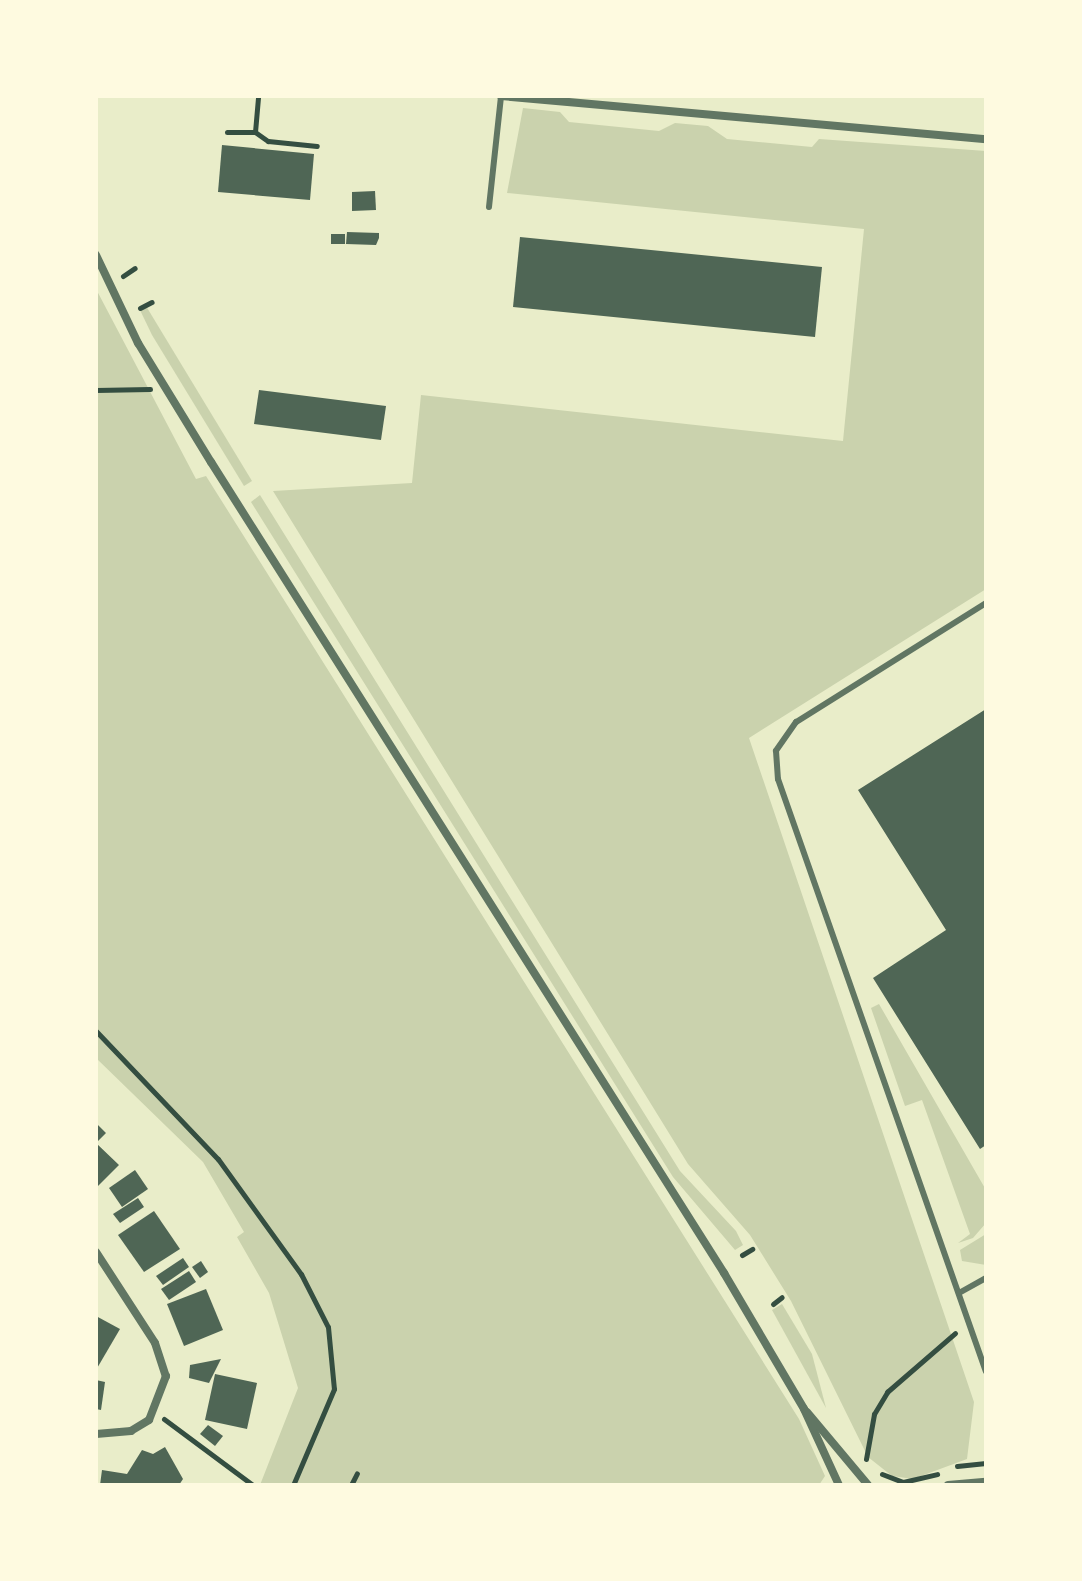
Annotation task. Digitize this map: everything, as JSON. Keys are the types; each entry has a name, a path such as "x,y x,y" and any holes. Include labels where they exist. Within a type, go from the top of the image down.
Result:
{"street":[{"path":"501,96 986,139"},
{"path":"96,255 138,343 804,1409 839,1485"},
{"path":"96,1252 161,1356 165,1385 155,1412 131,1431 96,1434"},
{"path":"804,1409 868,1485"},
{"path":"948,1485 986,1482"}],"lane":[{"path":"489,207 501,96"},
{"path":"986,603 796,722 776,751 778,779 986,1372"},
{"path":"959,1293 986,1278"}],"path":[{"path":"255,132 258,96"},
{"path":"227,132 255,132 268,141 317,146"},
{"path":"140,308 152,302"},
{"path":"96,390 157,388"},
{"path":"96,1031 218,1159 301,1274 328,1327 334,1389 293,1485"},
{"path":"742,1255 752,1249"},
{"path":"773,1304 782,1297"},
{"path":"955,1333 887,1392 874,1414 865,1459 903,1482 971,1461 986,1463"},
{"path":"155,1412 253,1485"},
{"path":"351,1485 357,1473"}],"green space":[{"path":"523,108 560,112 569,122 659,131 675,123 708,126 727,139 812,147 819,139 986,151 986,589 749,738 974,1402 967,1459 913,1479 892,1476 868,1457 791,1301 750,1235 688,1164 273,491 412,483 421,395 843,441 864,229 507,193"},
{"path":"96,289 196,479 206,476 799,1419 825,1476 819,1485 260,1485 298,1388 269,1293 237,1237 244,1232 203,1162 96,1058"},
{"path":"146,306 252,481 244,486 152,335 140,310"},
{"path":"260,495 680,1171 736,1231 743,1245 735,1250 673,1177 251,502"},
{"path":"879,1004 986,1190 986,1223 973,1238 958,1243 970,1234 922,1100 905,1106 871,1008"},
{"path":"986,1234 986,1265 962,1261 960,1250"},
{"path":"782,1304 812,1354 826,1408 772,1310"}],"building":[{"path":"222,145 314,154 310,200 218,192"},
{"path":"375,191 376,210 352,211 352,192"},
{"path":"347,232 379,233 379,238 376,245 346,244"},
{"path":"331,234 345,234 345,244 331,244"},
{"path":"520,237 822,267 815,337 513,307"},
{"path":"259,390 386,406 381,440 254,424"},
{"path":"986,709 986,1145 980,1149 873,978 946,930 858,790"},
{"path":"96,1123 106,1133 96,1143"},
{"path":"96,1143 119,1165 96,1188"},
{"path":"135,1170 148,1189 122,1207 109,1188"},
{"path":"138,1198 144,1207 120,1223 113,1214"},
{"path":"154,1211 180,1249 144,1272 118,1235"},
{"path":"183,1258 189,1267 163,1285 156,1276"},
{"path":"201,1261 208,1272 200,1278 192,1267"},
{"path":"189,1271 196,1282 169,1300 161,1289"},
{"path":"206,1289 223,1330 184,1346 167,1304"},
{"path":"96,1316 120,1329 96,1370"},
{"path":"221,1359 209,1383 189,1378 190,1365"},
{"path":"215,1374 257,1383 247,1429 205,1420"},
{"path":"96,1380 105,1382 101,1410 96,1409"},
{"path":"208,1425 223,1436 215,1446 200,1434"},
{"path":"165,1447 183,1479 179,1485 100,1485 102,1470 127,1474 142,1450 153,1454"}]}
